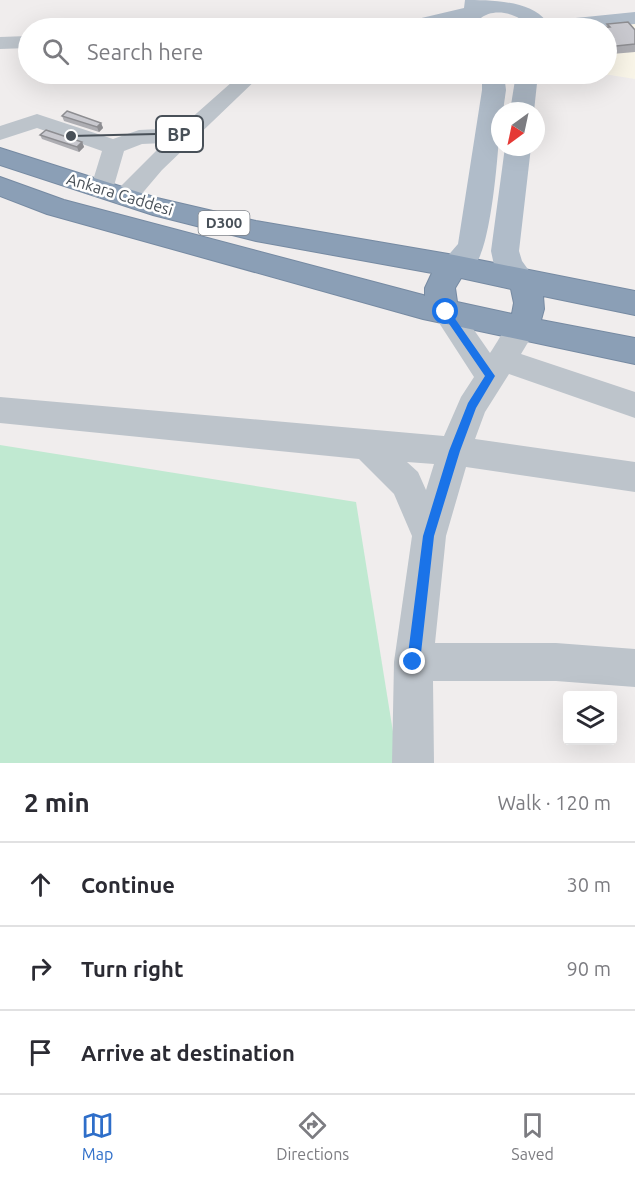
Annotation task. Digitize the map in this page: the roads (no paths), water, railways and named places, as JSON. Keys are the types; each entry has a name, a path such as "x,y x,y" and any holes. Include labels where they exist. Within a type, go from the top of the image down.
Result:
{"highway":[{"name":"Ankara Caddesi","path":"0,156 114,194 256,231 454,266 635,303"},
{"name":"Ankara Caddesi","path":"0,186 57,207 446,312 635,351"},
{"path":"446,312 439,297 439,286 454,266"},
{"path":"520,279 528,291 531,302 522,329"}],"main road":[{"path":"453,18 473,14 482,8 498,6 621,0"},
{"path":"517,5 534,18"},
{"path":"617,20 635,18"},
{"path":"454,266 466,256 472,244 494,84"},
{"path":"523,102 526,84"},
{"path":"517,156 505,251 509,265 520,279"}],"street":[{"path":"0,43 18,42"},
{"path":"114,194 187,135 241,84"},
{"path":"0,133 38,122 114,147 140,137 187,135"},
{"path":"114,147 114,194"},
{"path":"446,312 496,368 635,405"},
{"path":"413,763 413,662 429,536 454,451 472,406 522,329"},
{"path":"0,410 367,445 454,451 635,477"},
{"path":"367,445 406,483 429,536"},
{"path":"413,662 556,662 635,668"}],"place":[{"name":"BP","path":"71,136"}]}
